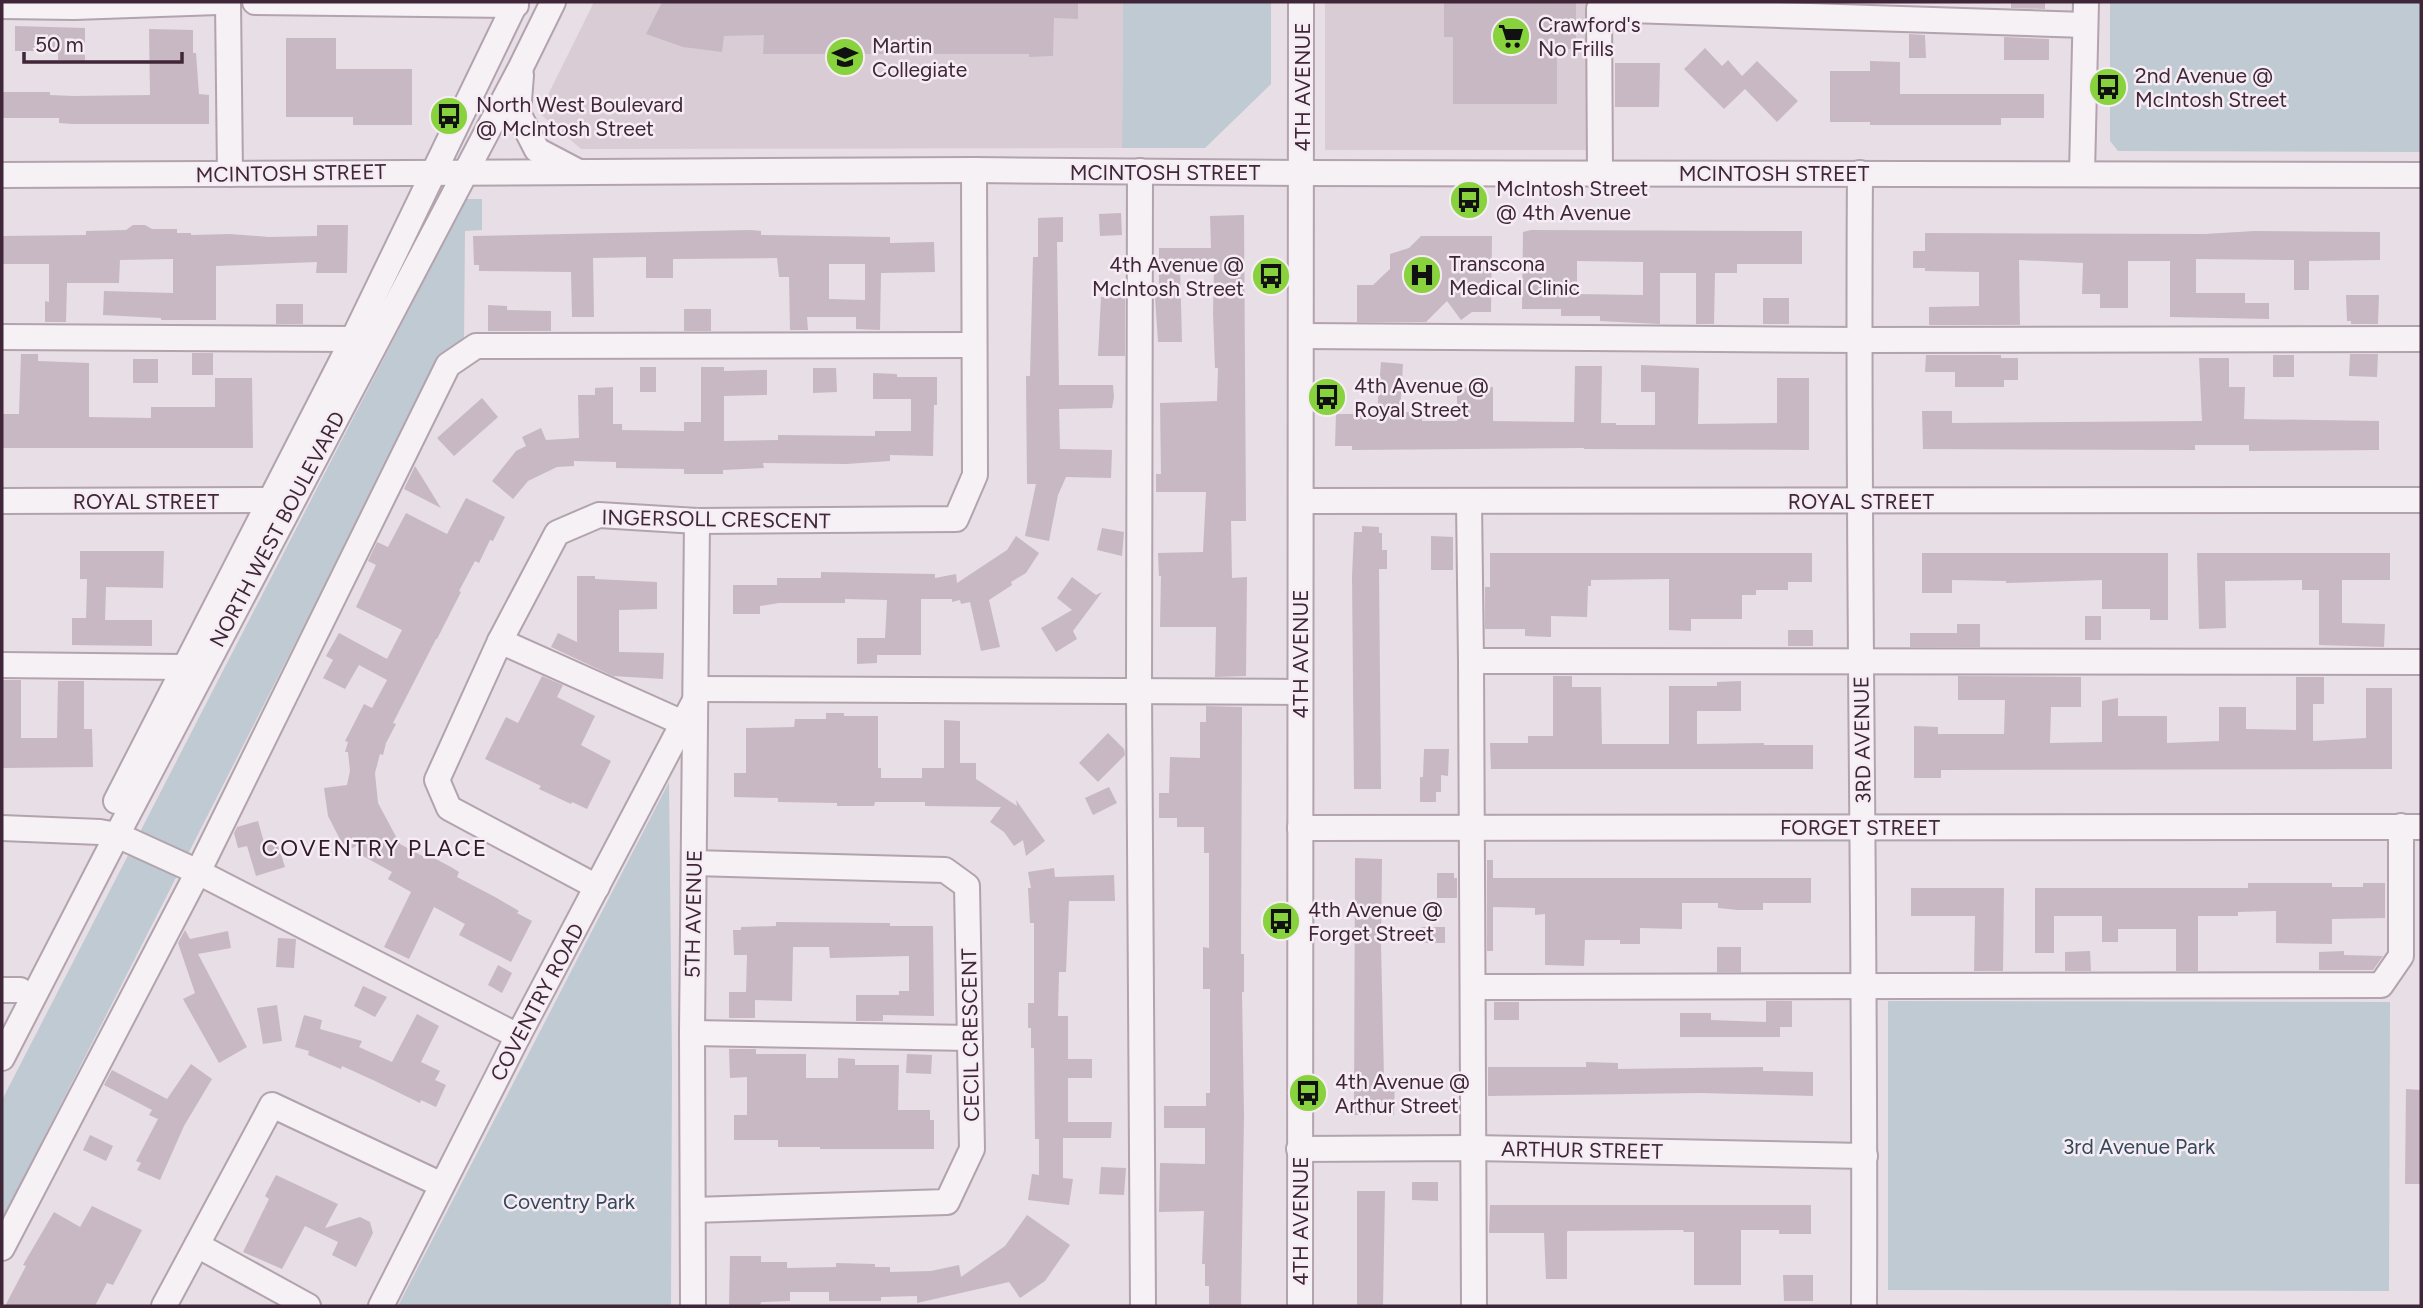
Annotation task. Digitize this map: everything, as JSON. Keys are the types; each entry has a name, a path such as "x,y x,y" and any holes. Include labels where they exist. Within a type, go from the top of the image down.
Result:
{"street":[{"path":"2,6 218,2"},
{"path":"228,2 230,174"},
{"path":"255,2 516,3"},
{"name":"NORTH WEST BOULEVARD","path":"2,1058 108,833 182,667 279,503 464,172 553,2"},
{"name":"4TH AVENUE","path":"1300,1306 1303,173 1301,2"},
{"name":"NORTH WEST BOULEVARD","path":"2,1026 11,990 108,833 279,503 353,339 516,3"},
{"path":"1600,172 1599,6 2086,13 2082,173"},
{"name":"MCINTOSH STREET","path":"521,67 518,114 537,150 580,173"},
{"name":"MCINTOSH STREET","path":"2,175 974,170 2421,175"},
{"name":"INGERSOLL CRESCENT","path":"597,887 449,808 437,780 500,640 557,533 598,514 697,521 956,519 975,475 974,170"},
{"path":"1140,172 1139,691 1143,1306"},
{"name":"3RD AVENUE","path":"1860,173 1864,1306"},
{"path":"2,337 353,339"},
{"path":"1302,337 2421,339"},
{"path":"2,1248 198,872 448,365 476,346 974,345"},
{"name":"ROYAL STREET","path":"1301,501 2421,500"},
{"name":"ROYAL STREET","path":"2,501 279,503"},
{"path":"1469,502 1474,828 1474,1306"},
{"name":"5TH AVENUE","path":"693,1306 692,1033 697,521"},
{"path":"500,640 683,723"},
{"path":"1471,660 1861,663 2421,662"},
{"path":"2,665 182,667"},
{"path":"696,694 1300,692"},
{"name":"COVENTRY ROAD","path":"381,1306 696,694"},
{"path":"1473,987 2381,985 2400,956 2411,827"},
{"name":"FORGET STREET","path":"1300,828 2411,827"},
{"path":"2,828 108,833 198,872 518,1037"},
{"name":"CECIL CRESCENT","path":"693,1210 947,1202 972,1149 967,886 945,870 694,863"},
{"path":"692,1033 970,1038"},
{"path":"164,1306 272,1105 442,1185"},
{"name":"ARTHUR STREET","path":"1299,1149 1472,1148 1865,1156"},
{"path":"197,1245 308,1306"}],"shaded area":[{"name":"Martin Collegiate","path":"594,2 1123,2 1122,148 581,149 539,113"},
{"path":"1325,2 1588,2 1588,150 1325,150"}],"green space":[{"path":"1123,2 1271,2 1271,84 1205,148 1122,148"},
{"path":"2110,2 2421,2 2421,152 2118,151 2110,141"},
{"path":"466,199 482,199 482,230 465,231 464,343 438,362 2,1220 2,1100"},
{"name":"Coventry Park","path":"669,782 671,1306 398,1306"},
{"name":"3rd Avenue Park","path":"1888,1001 2390,1002 2389,1291 1888,1290"}],"building":[{"path":"662,2 1078,2 1078,19 1054,18 1053,56 763,54 764,35 724,36 722,52 683,47 646,34"},
{"path":"1444,2 1576,2 1576,49 1557,49 1557,104 1453,104 1453,37 1444,37"},
{"path":"2011,2 2045,2 2045,9 2011,8"},
{"path":"15,26 85,28 85,61 58,60 58,51 15,51"},
{"path":"149,29 193,30 193,53 196,53 199,94 209,95 209,124 72,124 59,123 59,118 2,118 2,92 50,92 50,95 74,96 150,95"},
{"path":"1909,34 1925,35 1926,58 1909,58"},
{"path":"2004,37 2049,39 2049,60 2004,60"},
{"path":"286,38 336,38 336,69 412,69 412,125 353,125 353,117 286,117"},
{"path":"1705,48 1722,66 1728,60 1742,76 1757,61 1798,101 1777,122 1745,89 1724,109 1684,69"},
{"path":"1870,61 1900,62 1900,94 2044,94 2044,118 2001,118 2001,125 1870,125 1870,122 1830,122 1830,71 1870,71"},
{"path":"1615,63 1660,63 1659,107 1615,107"},
{"path":"1121,213 1122,235 1100,236 1099,214"},
{"path":"1244,215 1246,521 1231,521 1232,578 1247,577 1246,676 1215,677 1216,627 1160,627 1161,576 1158,553 1203,552 1206,492 1156,492 1156,474 1161,474 1160,403 1217,401 1214,266 1180,266 1182,342 1158,342 1155,297 1159,290 1159,248 1211,248 1210,216"},
{"path":"1063,217 1063,242 1057,242 1059,385 1113,385 1114,397 1112,408 1059,409 1060,449 1112,450 1111,478 1066,477 1058,495 1049,541 1025,536 1036,484 1027,484 1026,376 1030,376 1033,257 1038,257 1038,218"},
{"path":"133,225 145,225 152,229 177,229 177,233 191,235 269,237 317,236 317,225 348,225 347,273 316,273 317,262 216,266 216,320 161,320 103,315 104,291 173,293 173,259 120,260 119,283 67,283 66,322 45,322 45,301 49,302 49,264 2,264 2,236 86,235 86,231 126,230"},
{"path":"751,230 761,231 761,235 890,237 890,243 934,242 935,272 881,273 880,330 856,329 856,317 807,317 808,330 790,330 789,277 779,277 777,258 673,259 673,278 646,278 646,257 593,258 594,317 572,317 571,272 479,271 479,265 474,265 473,236","holes":["829,264 865,264 865,300 829,299"]},
{"path":"1802,231 1802,264 1737,264 1737,273 1715,273 1714,324 1696,324 1696,273 1660,273 1660,324 1600,321 1600,316 1561,316 1561,309 1522,309 1523,232","holes":["1577,261 1643,262 1643,295 1577,294"]},
{"path":"2254,231 2380,232 2380,260 2309,261 2309,290 2294,290 2294,260 2196,259 2196,293 2245,293 2245,303 2269,303 2269,319 2170,317 2170,261 2128,261 2128,308 2100,308 2100,294 2082,294 2083,263 2019,260 2020,325 1929,325 1929,307 1979,306 1979,272 1925,271 1925,268 1913,268 1913,251 1925,251 1925,233 2205,234"},
{"name":"Transcona Medical Clinic","path":"1421,236 1492,236 1491,312 1472,312 1461,320 1447,301 1426,322 1357,322 1357,285 1373,285 1390,269 1390,254 1409,248"},
{"path":"2346,295 2379,295 2378,324 2351,324 2351,321 2347,321"},
{"path":"1101,297 1125,297 1125,356 1098,356"},
{"path":"1763,298 1789,298 1789,324 1763,324"},
{"path":"276,304 303,304 303,324 276,324"},
{"path":"488,305 507,306 507,310 551,311 551,331 488,331"},
{"path":"684,309 711,309 711,331 684,331"},
{"path":"192,353 213,353 213,375 192,375"},
{"path":"21,354 38,354 38,361 89,363 89,417 151,418 151,407 215,407 215,378 252,378 253,448 2,448 2,414 19,414"},
{"path":"2350,354 2378,354 2377,377 2349,376"},
{"path":"1926,355 2001,355 2001,358 2018,358 2018,380 2004,380 2004,387 1955,387 1955,372 1925,372"},
{"path":"2273,355 2294,355 2294,377 2273,377"},
{"path":"2199,358 2229,358 2229,387 2245,387 2244,419 2379,421 2379,450 2249,451 2249,445 2195,445 2195,450 1923,449 1922,411 1952,411 1952,423 2202,421"},
{"path":"133,359 158,359 158,383 133,383"},
{"path":"1381,362 1403,364 1400,412 1422,412 1422,421 1457,421 1457,388 1493,387 1493,421 1574,422 1575,366 1602,366 1601,423 1655,425 1655,392 1641,392 1641,365 1699,368 1698,424 1777,423 1777,378 1809,378 1809,450 1352,450 1352,446 1335,446 1336,414 1377,414"},
{"path":"640,367 656,367 656,392 640,392"},
{"path":"701,367 724,367 724,371 767,370 767,395 724,396 724,441 778,440 778,435 875,436 875,431 911,431 911,399 873,399 873,373 897,374 897,377 937,377 933,456 890,455 890,461 846,464 763,463 764,468 723,470 723,474 684,474 684,469 616,468 616,462 574,461 574,466 557,467 528,481 513,499 492,481 516,451 526,446 522,437 541,428 546,440 579,438 578,395 595,395 595,388 613,387 613,424 622,424 622,430 684,431 684,422 701,422"},
{"path":"813,368 836,368 837,392 813,393"},
{"path":"482,398 498,417 454,456 437,438"},
{"path":"415,466 441,508 404,489"},
{"path":"466,498 505,517 493,541 490,540 479,563 475,561 459,591 461,592 393,723 396,724 383,755 380,754 375,773 378,803 400,844 428,859 430,856 451,867 459,872 457,877 532,921 511,962 459,935 465,924 434,907 409,959 384,947 411,892 388,879 392,872 363,856 357,846 346,851 328,816 324,788 347,785 350,771 348,752 345,752 348,742 345,741 364,704 372,708 387,680 359,665 345,689 323,678 333,660 326,656 339,633 387,659 402,630 356,607 376,565 368,561 377,542 388,547 406,513 447,534"},
{"path":"1362,526 1379,527 1379,533 1382,533 1382,550 1387,550 1387,569 1379,569 1381,789 1354,789 1352,576 1354,532 1362,532"},
{"path":"1102,528 1124,532 1122,556 1097,550"},
{"path":"1016,536 1039,553 1026,573 989,600 1000,647 981,651 970,602 961,604 960,600 952,602 952,599 921,599 921,655 877,655 877,663 857,664 857,638 885,638 887,600 845,599 845,603 779,603 760,606 760,614 733,614 733,585 777,585 777,578 821,578 821,572 935,574 935,578 956,574 957,583 1007,550"},
{"path":"1431,536 1453,537 1453,570 1431,570"},
{"path":"80,551 164,551 163,588 106,587 105,620 152,620 152,646 72,645 72,618 86,618 87,579 80,579"},
{"path":"1490,553 1812,553 1812,582 1788,582 1788,590 1756,590 1756,595 1742,595 1742,619 1691,619 1691,631 1669,630 1669,579 1591,580 1591,586 1588,586 1587,617 1551,616 1551,637 1525,636 1525,629 1485,629 1485,587 1490,587"},
{"path":"1922,553 2168,553 2168,620 2150,620 2150,609 2102,609 2102,580 2006,583 1952,580 1952,593 1922,593"},
{"path":"2197,553 2390,553 2390,580 2342,580 2342,623 2385,624 2384,647 2319,645 2319,590 2302,590 2302,580 2225,581 2226,628 2199,629"},
{"path":"577,576 657,582 657,609 619,610 619,652 664,653 663,679 613,676 551,647 558,633 577,642"},
{"path":"1072,577 1096,595 1102,592 1073,631 1077,639 1056,652 1041,628 1072,610 1057,598"},
{"path":"2085,616 2101,616 2101,640 2085,640"},
{"path":"1957,624 1980,624 1980,647 1910,647 1910,633 1957,633"},
{"path":"1788,630 1813,630 1813,646 1788,646"},
{"path":"542,676 563,685 557,697 595,716 581,745 611,761 587,809 539,789 541,786 485,759 506,717 518,723"},
{"path":"1553,676 1572,676 1572,687 1601,687 1602,744 1669,744 1669,686 1717,686 1717,682 1741,681 1741,711 1697,711 1697,744 1813,745 1813,769 1491,769 1490,743 1528,743 1528,736 1553,736"},
{"path":"1958,676 2081,677 2081,707 2051,707 2050,743 2102,742 2102,701 2118,698 2118,716 2167,716 2167,743 2219,741 2219,707 2246,707 2246,729 2296,730 2296,677 2324,677 2324,704 2313,704 2313,741 2366,738 2366,688 2392,688 2392,769 1941,770 1941,778 1914,778 1914,726 1938,727 1938,734 2004,734 2005,700 1958,700"},
{"path":"2,680 21,680 21,738 57,738 58,681 84,681 84,729 92,729 93,767 2,768"},
{"path":"1206,706 1242,707 1241,954 1244,954 1244,1115 1241,1306 1209,1306 1209,1286 1205,1286 1205,1264 1202,1264 1204,1211 1159,1212 1160,1163 1205,1164 1205,1128 1164,1128 1164,1106 1206,1106 1206,1093 1210,1093 1210,989 1203,989 1203,947 1209,948 1209,853 1204,853 1204,827 1177,827 1177,818 1159,818 1159,793 1169,793 1170,757 1200,758 1200,722 1206,722"},
{"path":"826,713 878,716 878,768 881,768 881,778 922,778 922,768 944,768 944,720 960,721 960,763 976,763 976,779 1017,806 1016,800 1045,841 1026,856 1023,840 1014,846 1004,832 990,822 1001,807 925,806 925,802 875,802 874,806 837,806 837,803 778,802 778,798 734,797 734,773 746,773 746,728 794,727 795,719 826,719"},
{"path":"1108,733 1124,749 1125,755 1098,782 1079,763"},
{"path":"1424,749 1449,749 1448,776 1441,775 1441,792 1436,792 1436,802 1420,802"},
{"path":"1109,787 1117,803 1093,815 1085,798"},
{"path":"258,821 265,846 277,842 285,867 256,876 247,846 238,848 234,833 237,827"},
{"path":"1355,858 1382,859 1384,1078 1395,1078 1394,1115 1354,1115"},
{"path":"1487,860 1493,860 1493,878 1811,878 1811,903 1763,903 1763,910 1738,910 1718,908 1718,903 1682,903 1682,929 1640,928 1640,944 1620,944 1620,940 1585,940 1584,966 1545,965 1545,914 1535,915 1535,908 1493,907 1493,951 1487,951"},
{"path":"1054,868 1055,877 1114,875 1115,901 1069,901 1066,972 1059,972 1058,1016 1068,1016 1068,1059 1092,1059 1092,1078 1068,1078 1068,1122 1112,1122 1111,1138 1063,1138 1063,1178 1073,1179 1069,1205 1028,1200 1032,1174 1039,1175 1039,1139 1035,1139 1034,1048 1031,1048 1031,1028 1028,1028 1028,1003 1034,1003 1034,923 1030,923 1028,888 1031,888 1028,872"},
{"path":"1437,873 1454,873 1454,878 1457,878 1457,898 1437,898"},
{"path":"2248,883 2332,883 2332,887 2363,887 2363,883 2385,883 2385,918 2332,919 2332,944 2276,943 2276,911 2238,912 2238,916 2198,916 2198,971 2176,971 2176,929 2118,929 2118,942 2102,942 2102,916 2054,916 2054,953 2035,953 2035,888 2248,888"},
{"path":"1911,888 2004,888 2003,971 1974,971 1975,916 1911,916"},
{"path":"776,922 933,926 934,1016 883,1015 883,1021 856,1021 856,995 899,995 899,991 909,991 909,956 830,958 829,947 793,947 792,1001 755,1000 755,1018 729,1018 729,992 746,992 747,955 734,955 733,930 741,930 741,927 776,926"},
{"path":"1420,927 1445,927 1445,943 1420,943"},
{"path":"185,930 190,939 228,931 231,948 198,954 247,1047 219,1063 183,999 195,993 178,943"},
{"path":"278,938 296,939 294,968 276,967"},
{"path":"1717,947 1741,947 1741,972 1717,972"},
{"path":"2090,951 2091,971 2065,971 2065,952"},
{"path":"2344,951 2344,955 2383,956 2373,970 2319,970 2319,952"},
{"path":"498,965 512,973 502,993 488,985"},
{"path":"363,986 387,997 375,1017 354,1006"},
{"path":"1766,1001 1792,1001 1792,1027 1780,1027 1780,1037 1680,1037 1680,1013 1711,1013 1711,1020 1766,1022"},
{"path":"1494,1002 1519,1002 1519,1020 1494,1020"},
{"path":"277,1005 282,1041 263,1044 257,1008"},
{"path":"417,1014 439,1026 421,1062 440,1071 435,1080 446,1085 436,1107 421,1100 420,1103 295,1047 304,1015 322,1020 320,1029 362,1041 359,1047 392,1062"},
{"path":"729,1049 756,1049 756,1054 806,1054 806,1078 838,1078 838,1058 855,1059 855,1065 899,1065 898,1110 930,1110 930,1120 934,1120 934,1149 820,1149 778,1147 778,1140 734,1140 734,1115 747,1115 747,1077 730,1078"},
{"path":"907,1054 932,1055 931,1074 906,1073"},
{"path":"1586,1062 1618,1063 1618,1069 1763,1067 1763,1071 1813,1072 1813,1096 1700,1093 1488,1096 1488,1067 1586,1067"},
{"path":"191,1064 212,1079 184,1126 160,1180 137,1170 141,1163 136,1161 158,1119 149,1115 152,1110 104,1085 112,1070 167,1099"},
{"path":"2406,1089 2421,1090 2421,1184 2405,1184"},
{"path":"90,1135 113,1146 106,1161 83,1150"},
{"path":"1101,1167 1126,1168 1124,1195 1099,1194"},
{"path":"276,1175 338,1204 325,1228 360,1217 370,1222 373,1233 356,1267 332,1255 338,1242 305,1226 282,1269 243,1252 269,1199 265,1196"},
{"path":"1412,1182 1438,1182 1438,1201 1412,1200"},
{"path":"1357,1191 1385,1191 1383,1306 1357,1305"},
{"path":"1490,1205 1811,1205 1811,1234 1779,1234 1779,1230 1741,1230 1741,1285 1694,1285 1694,1232 1568,1231 1567,1279 1546,1279 1544,1233 1489,1233"},
{"path":"92,1206 142,1230 113,1285 107,1283 95,1306 5,1306 26,1266 23,1265 54,1212 80,1227"},
{"path":"1027,1215 1070,1245 1045,1281 1020,1298 1009,1282 917,1303 917,1296 881,1297 881,1301 829,1301 829,1292 790,1292 790,1301 761,1302 760,1306 729,1306 730,1256 761,1256 761,1262 787,1262 787,1268 836,1267 836,1263 875,1264 875,1267 890,1267 890,1272 931,1271 959,1265 961,1277 1005,1246"},
{"path":"1783,1275 1813,1275 1813,1301 1784,1301"}],"place":[{"name":"Crawford's No Frills","path":"1511,36"},
{"name":"Martin Collegiate","path":"845,57"},
{"name":"2nd Avenue @ McIntosh Street","path":"2108,87"},
{"name":"North West Boulevard @ McIntosh Street","path":"449,116"},
{"name":"McIntosh Street @ 4th Avenue","path":"1469,200"},
{"name":"Transcona Medical Clinic","path":"1422,275"},
{"name":"4th Avenue @ McIntosh Street","path":"1271,276"},
{"name":"4th Avenue @ Royal Street","path":"1327,397"},
{"name":"4th Avenue @ Forget Street","path":"1281,921"},
{"name":"4th Avenue @ Arthur Street","path":"1308,1093"}],"district":[{"name":"COVENTRY PLACE","path":"375,848"}]}
